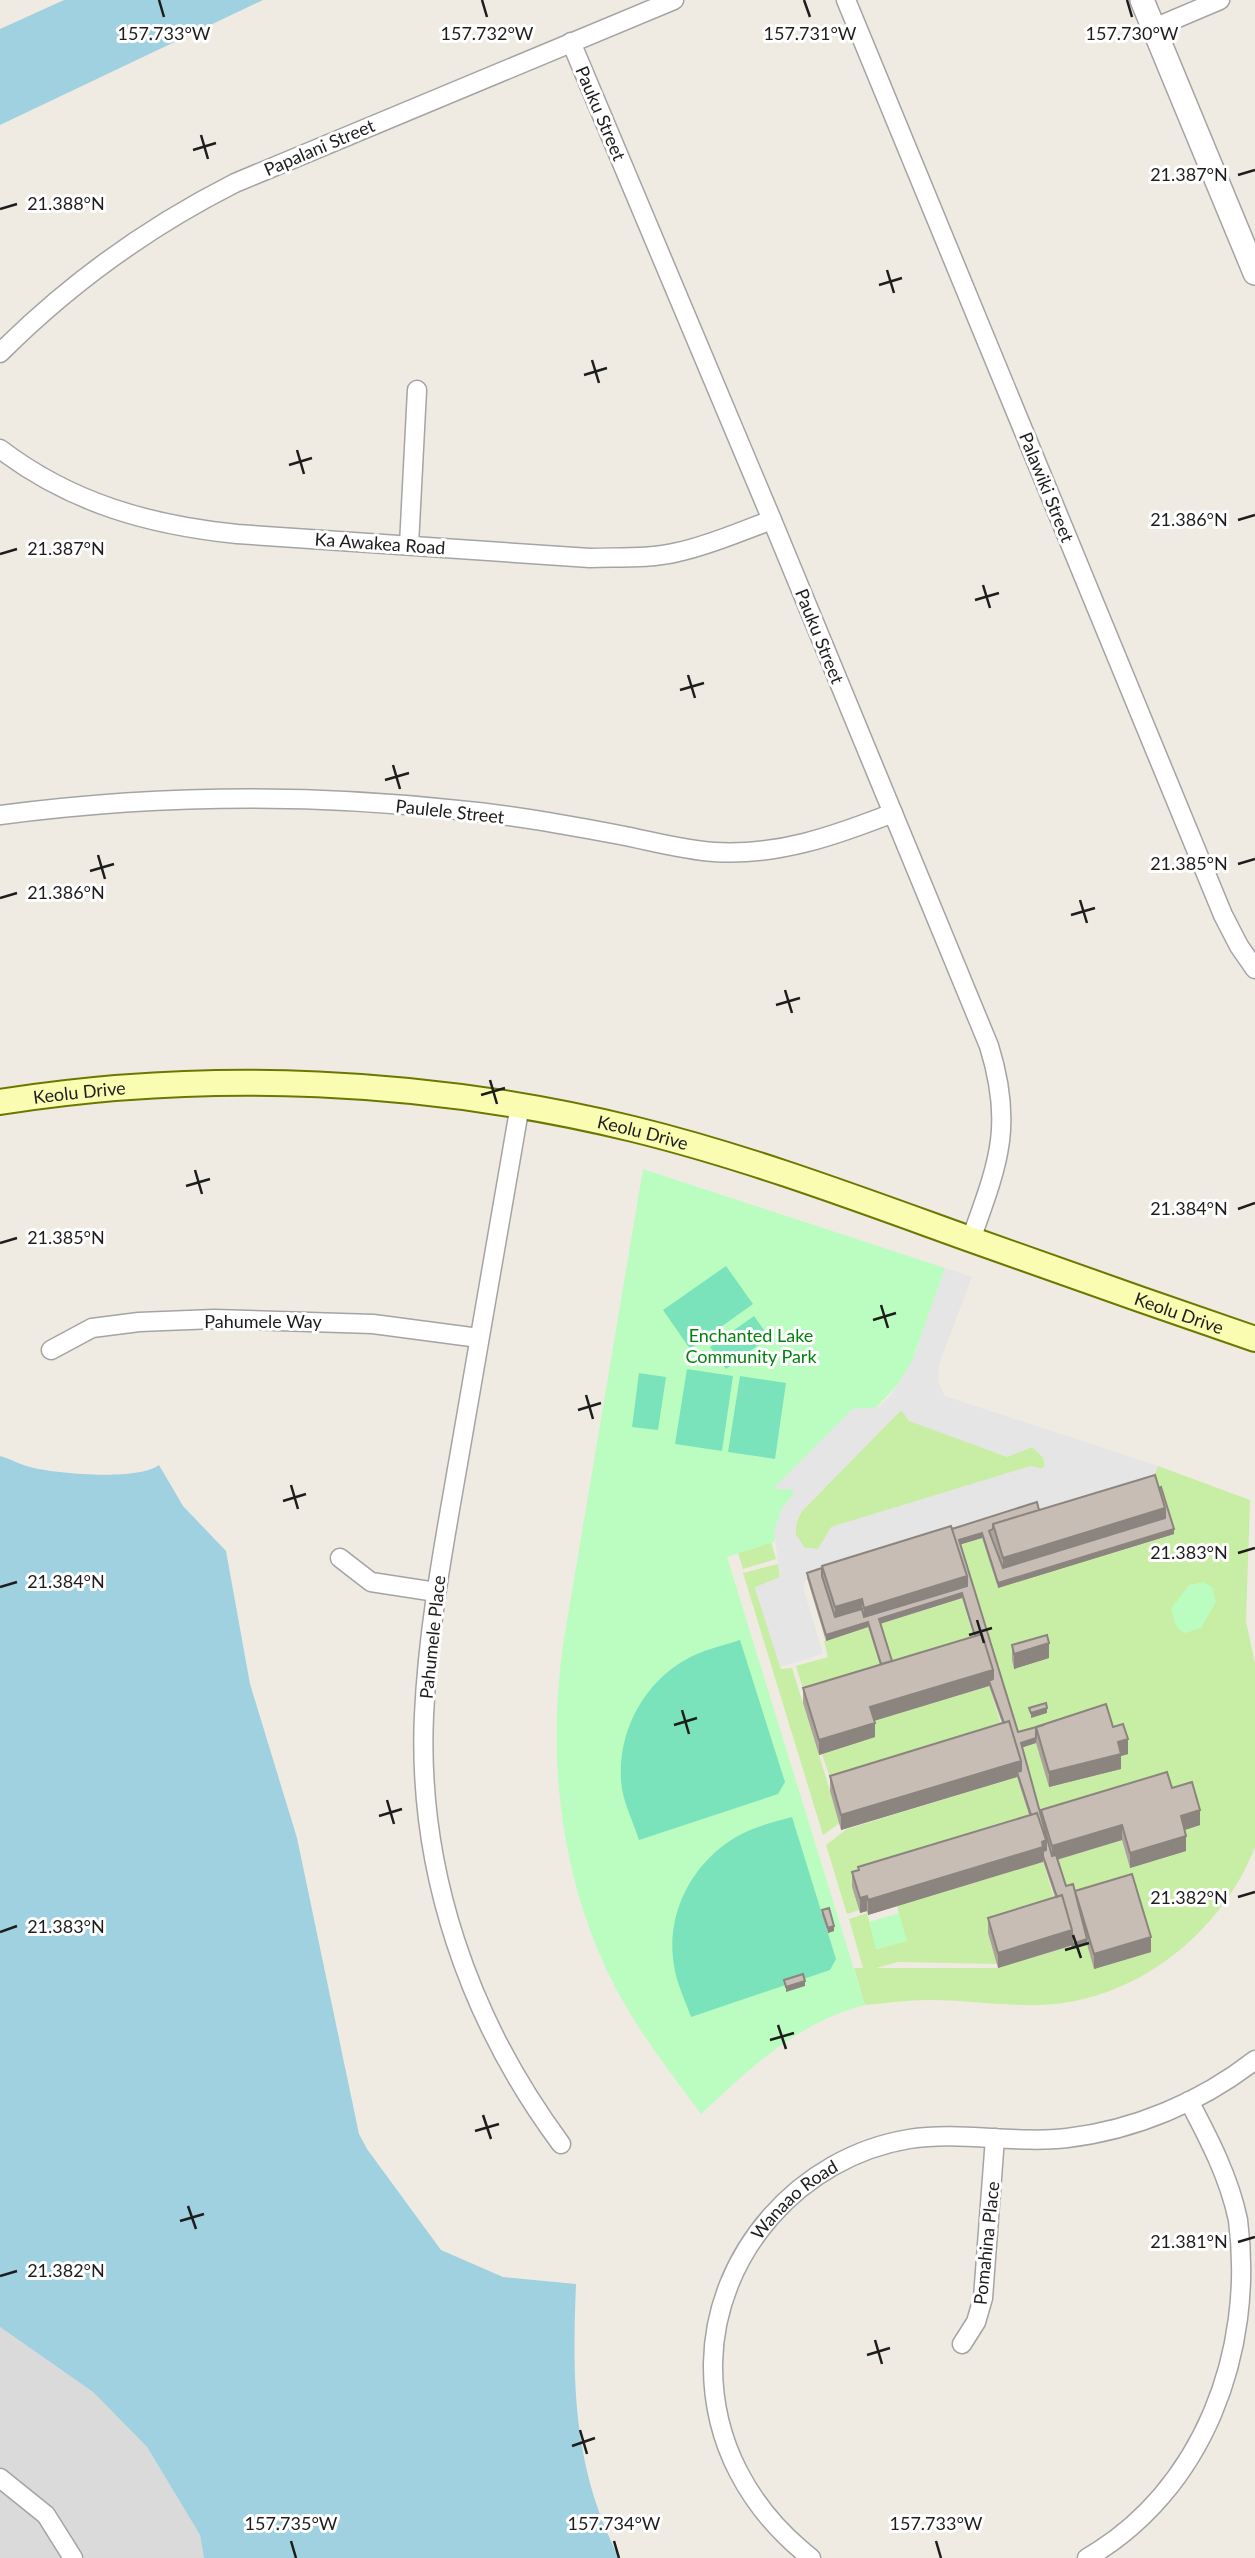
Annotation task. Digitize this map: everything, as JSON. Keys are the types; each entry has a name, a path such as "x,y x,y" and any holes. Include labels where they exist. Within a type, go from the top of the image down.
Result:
{"main road":[{"name":"Keolu Drive","path":"0,1102 150,1086 279,1083 343,1086 520,1105 630,1128 808,1180 1255,1339"}],"street":[{"name":"Papalani Street","path":"0,354 34,319 109,257 192,205 235,183 674,0"},
{"name":"Palawiki Street","path":"846,0 1223,915 1255,969"},
{"path":"1142,0 1255,272"},
{"path":"1154,28 1220,0"},
{"name":"Pauku Street","path":"571,42 989,1046 1003,1108 1002,1141 971,1239"},
{"path":"409,545 417,390"},
{"name":"Ka Awakea Road","path":"0,449 61,489 130,516 237,534 590,558 645,557 676,553 712,543 772,520"},
{"name":"Paulele Street","path":"0,814 163,799 350,801 486,813 714,852 806,844 892,813"},
{"name":"Pahumele Place","path":"520,1105 436,1592 424,1715 425,1779 437,1873 459,1955 477,2003 526,2097 561,2144"},
{"name":"Pahumele Way","path":"51,1350 92,1328 139,1322 214,1320 373,1324 479,1338"},
{"path":"340,1558 371,1581 436,1592"},
{"name":"Wanaao Road","path":"811,2558 772,2523 755,2502 735,2467 715,2404 714,2352 723,2302 744,2254 774,2212 813,2178 859,2154 909,2139 1035,2140 1098,2133 1130,2125 1189,2102 1255,2060"},
{"path":"1087,2558 1144,2516 1183,2472 1214,2421 1234,2365 1244,2307 1245,2278 1238,2219 1220,2163 1189,2102"},
{"name":"Pomahina Place","path":"962,2344 976,2322 983,2298 995,2138"},
{"path":"0,2479 46,2515 73,2558"}],"shaded area":[{"path":"945,1268 972,1277 939,1364 938,1381 945,1396 1158,1466 1148,1489 807,1578 803,1587 823,1654 780,1667 755,1587 780,1577 774,1530 782,1508 794,1494 791,1489 773,1489 852,1409 879,1407 891,1395 913,1359","holes":["901,1410 909,1421 1007,1457 1032,1447 1043,1457 1045,1466 1041,1469 1031,1466 831,1527 818,1549 805,1548 795,1533 797,1518 802,1511"]},
{"path":"0,2327 93,2392 147,2447 200,2535 204,2558 0,2558"}],"green space":[{"name":"Enchanted Lake Community Park","path":"643,1169 945,1268 913,1359 901,1381 782,1508 774,1542 727,1557 865,2005 818,2023 797,2035 757,2064 701,2114 638,2027 600,1955 572,1870 558,1780 558,1690 563,1645"},
{"path":"726,1266 753,1304 690,1349 663,1310"},
{"path":"754,1316 769,1337 726,1369 710,1347"},
{"path":"687,1369 733,1376 722,1451 675,1444"},
{"path":"639,1373 666,1377 658,1430 632,1427"},
{"path":"740,1376 786,1383 775,1459 728,1452"},
{"path":"901,1410 1007,1457 1032,1447 1043,1457 1045,1466 1041,1469 1031,1466 832,1527 818,1549 805,1548 796,1535 797,1521 802,1511"},
{"path":"1158,1466 1250,1500 1246,1621 1255,1664 1255,1847 1240,1879 1220,1908 1197,1934 1170,1958 1141,1977 1109,1991 1075,2001 1040,2005 928,2000 865,2005 854,1968 863,1968 849,1919 867,1913 877,1949 906,1941 897,1906 1043,1862 1058,1911 997,1964 898,1962 876,1968 998,1968 1069,1946 1071,1949 1087,1944 1078,1905 1066,1891 1056,1860 1122,1840 1130,1868 1186,1851 1043,1818 1021,1748 1036,1743 1050,1787 1121,1769 1118,1757 1018,1737 959,1545 982,1538 998,1588 1148,1489"},
{"path":"771,1542 776,1559 743,1569 738,1553"},
{"path":"778,1564 780,1578 755,1588 781,1669 792,1668 840,1823 823,1835 743,1573"},
{"path":"1203,1582 1212,1587 1216,1602 1201,1628 1185,1633 1177,1628 1171,1609 1189,1585"},
{"path":"962,1598 978,1650 894,1675 879,1624"},
{"path":"868,1627 884,1678 807,1702 796,1666 828,1657 824,1641"},
{"path":"740,1640 785,1782 778,1794 639,1840 623,1795 621,1770 627,1733 634,1715 643,1699 669,1671 698,1654"},
{"path":"989,1686 1005,1737 834,1790 822,1754 875,1737 870,1722"},
{"path":"1017,1777 1033,1829 852,1887 859,1910 847,1914 826,1845 847,1829"},
{"path":"792,1817 836,1959 830,1970 691,2017 677,1978 672,1946 678,1909 685,1892 706,1861 720,1848 749,1830"},
{"path":"899,1913 907,1941 876,1949 869,1922"}],"water":[{"path":"64,0 263,0 0,125 0,29"},
{"path":"0,1456 30,1467 77,1474 116,1475 148,1470 159,1465 183,1506 226,1551 250,1684 297,1838 359,2134 367,2149 441,2250 503,2277 576,2284 576,2391 584,2458 592,2491 619,2558 204,2558 200,2535 147,2447 93,2392 0,2327"}],"building":[{"path":"1155,1475 1165,1508 1003,1558 993,1524"},
{"path":"1161,1487 1174,1529 998,1583 982,1533 959,1540 1018,1732 1036,1727 1036,1738 1021,1743 1052,1856 1056,1855 1066,1886 1073,1884 1087,1939 1072,1944 1072,1930 1062,1895 1057,1897 1043,1856 1046,1840 1037,1813 1031,1815 1017,1772 1021,1771 1021,1761 1009,1721 1004,1723 989,1681 993,1679 993,1670 982,1634 975,1636 962,1593 879,1619 892,1661 881,1664 868,1622 826,1635 807,1573 822,1568 835,1617 862,1609 864,1617 967,1586 967,1576 952,1529 1037,1502 1039,1510 993,1524 993,1529 989,1531 1003,1568 1165,1518 1159,1488"},
{"path":"951,1526 967,1576 864,1608 862,1599 835,1607 822,1566"},
{"path":"982,1634 993,1670 870,1707 875,1723 819,1740 803,1688"},
{"path":"1047,1635 1049,1643 1014,1654 1012,1645"},
{"path":"1046,1703 1047,1708 1031,1713 1029,1708"},
{"path":"1106,1704 1113,1727 1123,1724 1128,1739 1118,1742 1121,1754 1049,1772 1036,1727"},
{"path":"1009,1721 1021,1761 841,1815 830,1776"},
{"path":"1167,1772 1172,1788 1192,1782 1200,1810 1181,1816 1186,1836 1130,1853 1122,1825 1052,1846 1041,1810"},
{"path":"1037,1813 1046,1840 1042,1842 1043,1847 868,1900 867,1896 860,1898 852,1872 859,1870 858,1867"},
{"path":"1132,1874 1151,1937 1094,1954 1075,1891"},
{"path":"1062,1895 1072,1930 998,1953 988,1918"},
{"path":"829,1908 834,1926 828,1928 822,1910"},
{"path":"803,1974 805,1981 786,1987 784,1980"}]}
